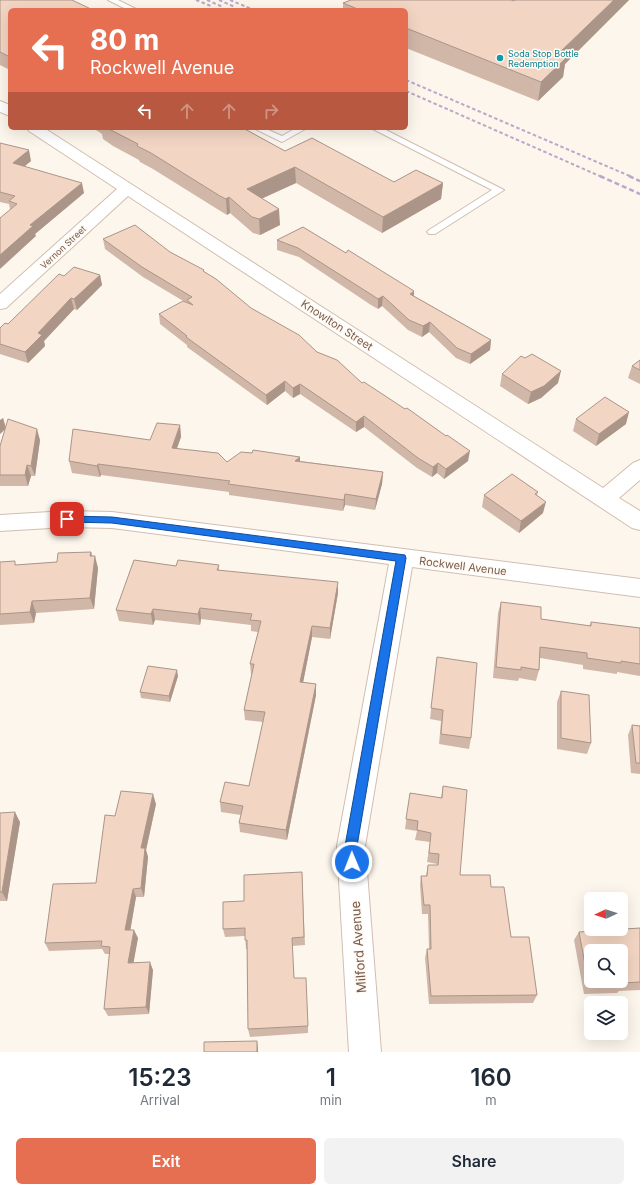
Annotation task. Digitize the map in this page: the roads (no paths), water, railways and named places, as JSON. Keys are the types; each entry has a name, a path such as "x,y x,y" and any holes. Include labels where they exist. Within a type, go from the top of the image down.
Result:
{"street":[{"name":"Knowlton Street","path":"37,130 640,522"},
{"name":"Vernon Street","path":"0,304 126,189"},
{"path":"605,498 640,468"},
{"name":"Rockwell Avenue","path":"0,523 67,519 112,520 640,588"},
{"name":"Milford Avenue","path":"366,1052 351,846 402,558"}],"lane":[{"path":"112,0 130,8"},
{"path":"262,130 282,139 299,130"},
{"path":"379,130 499,190 432,232"}],"railway":[{"path":"196,0 211,6"},
{"path":"207,0 223,7"},
{"path":"219,0 235,7"},
{"path":"230,0 249,8"},
{"path":"408,81 632,177"},
{"path":"408,92 602,177"},
{"path":"600,176 640,194"},
{"path":"629,176 640,181"}],"place":[{"name":"Soda Stop Bottle Redemption","path":"500,58"}]}
